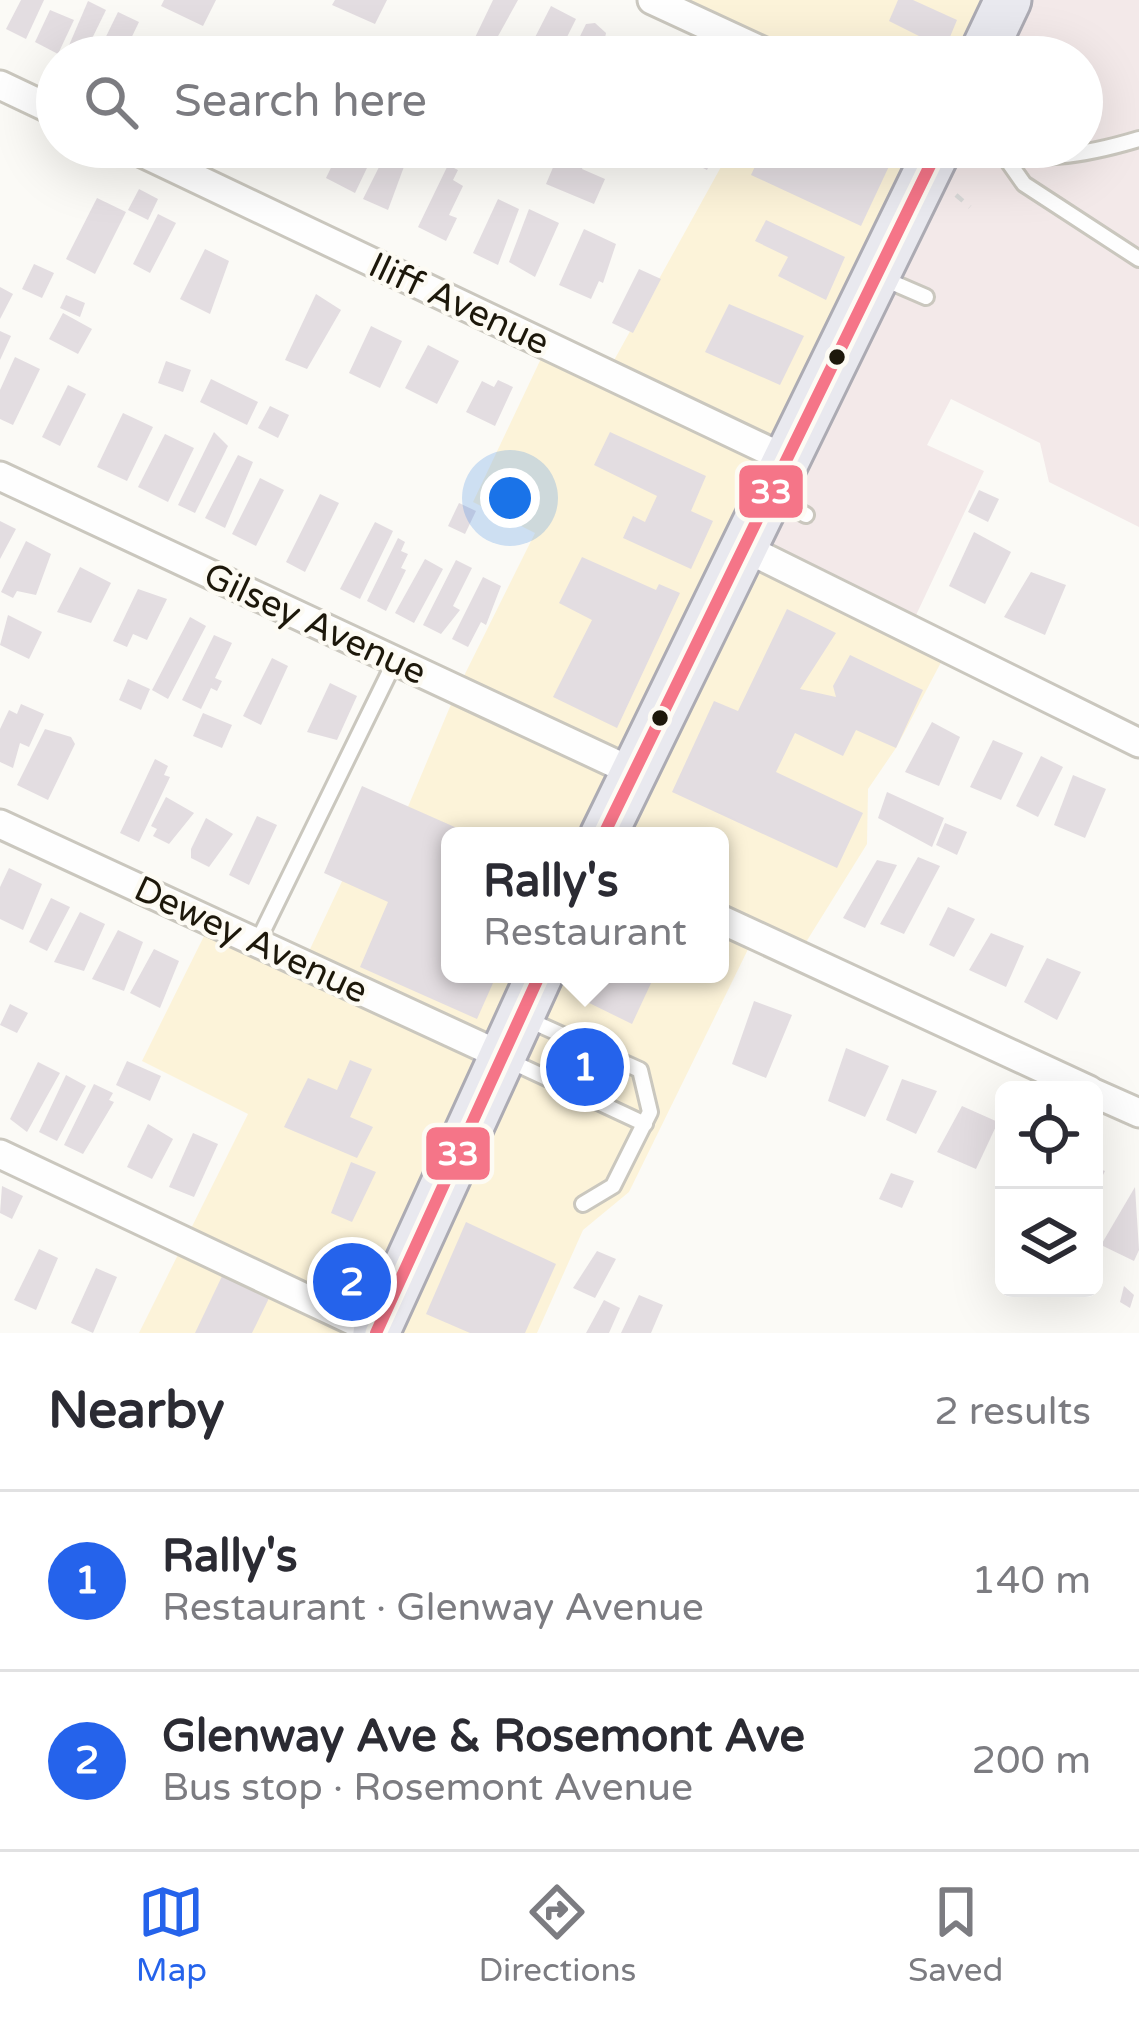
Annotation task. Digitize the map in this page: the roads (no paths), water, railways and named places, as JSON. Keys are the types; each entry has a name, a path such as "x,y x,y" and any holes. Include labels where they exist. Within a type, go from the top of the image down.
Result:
{"main road":[{"path":"992,36 1008,0"},
{"path":"607,827 745,548 788,491 878,275 930,168"},
{"path":"377,1333 536,983"}],"street":[{"path":"652,0 730,36"},
{"path":"0,85 36,102"},
{"name":"Iliff Avenue","path":"170,168 788,491"},
{"name":"Gilsey Avenue","path":"0,476 631,771"},
{"path":"745,548 1139,743"},
{"name":"Dewey Avenue","path":"0,824 257,943 511,1036"},
{"path":"729,923 1069,1081"},
{"path":"1103,1097 1139,1114"},
{"path":"0,1154 377,1333"}],"lane":[{"path":"1103,147 1139,139"},
{"path":"1013,168 1024,184 1139,259"},
{"path":"878,275 926,297"},
{"path":"257,943 394,661"},
{"path":"511,1036 644,1124"},
{"path":"511,1036 640,1070 650,1112 613,1186 583,1204"}],"place":[{"name":"Rally's","path":"585,1067"},
{"name":"Glenway Ave & Rosemont Ave","path":"352,1282"}]}
